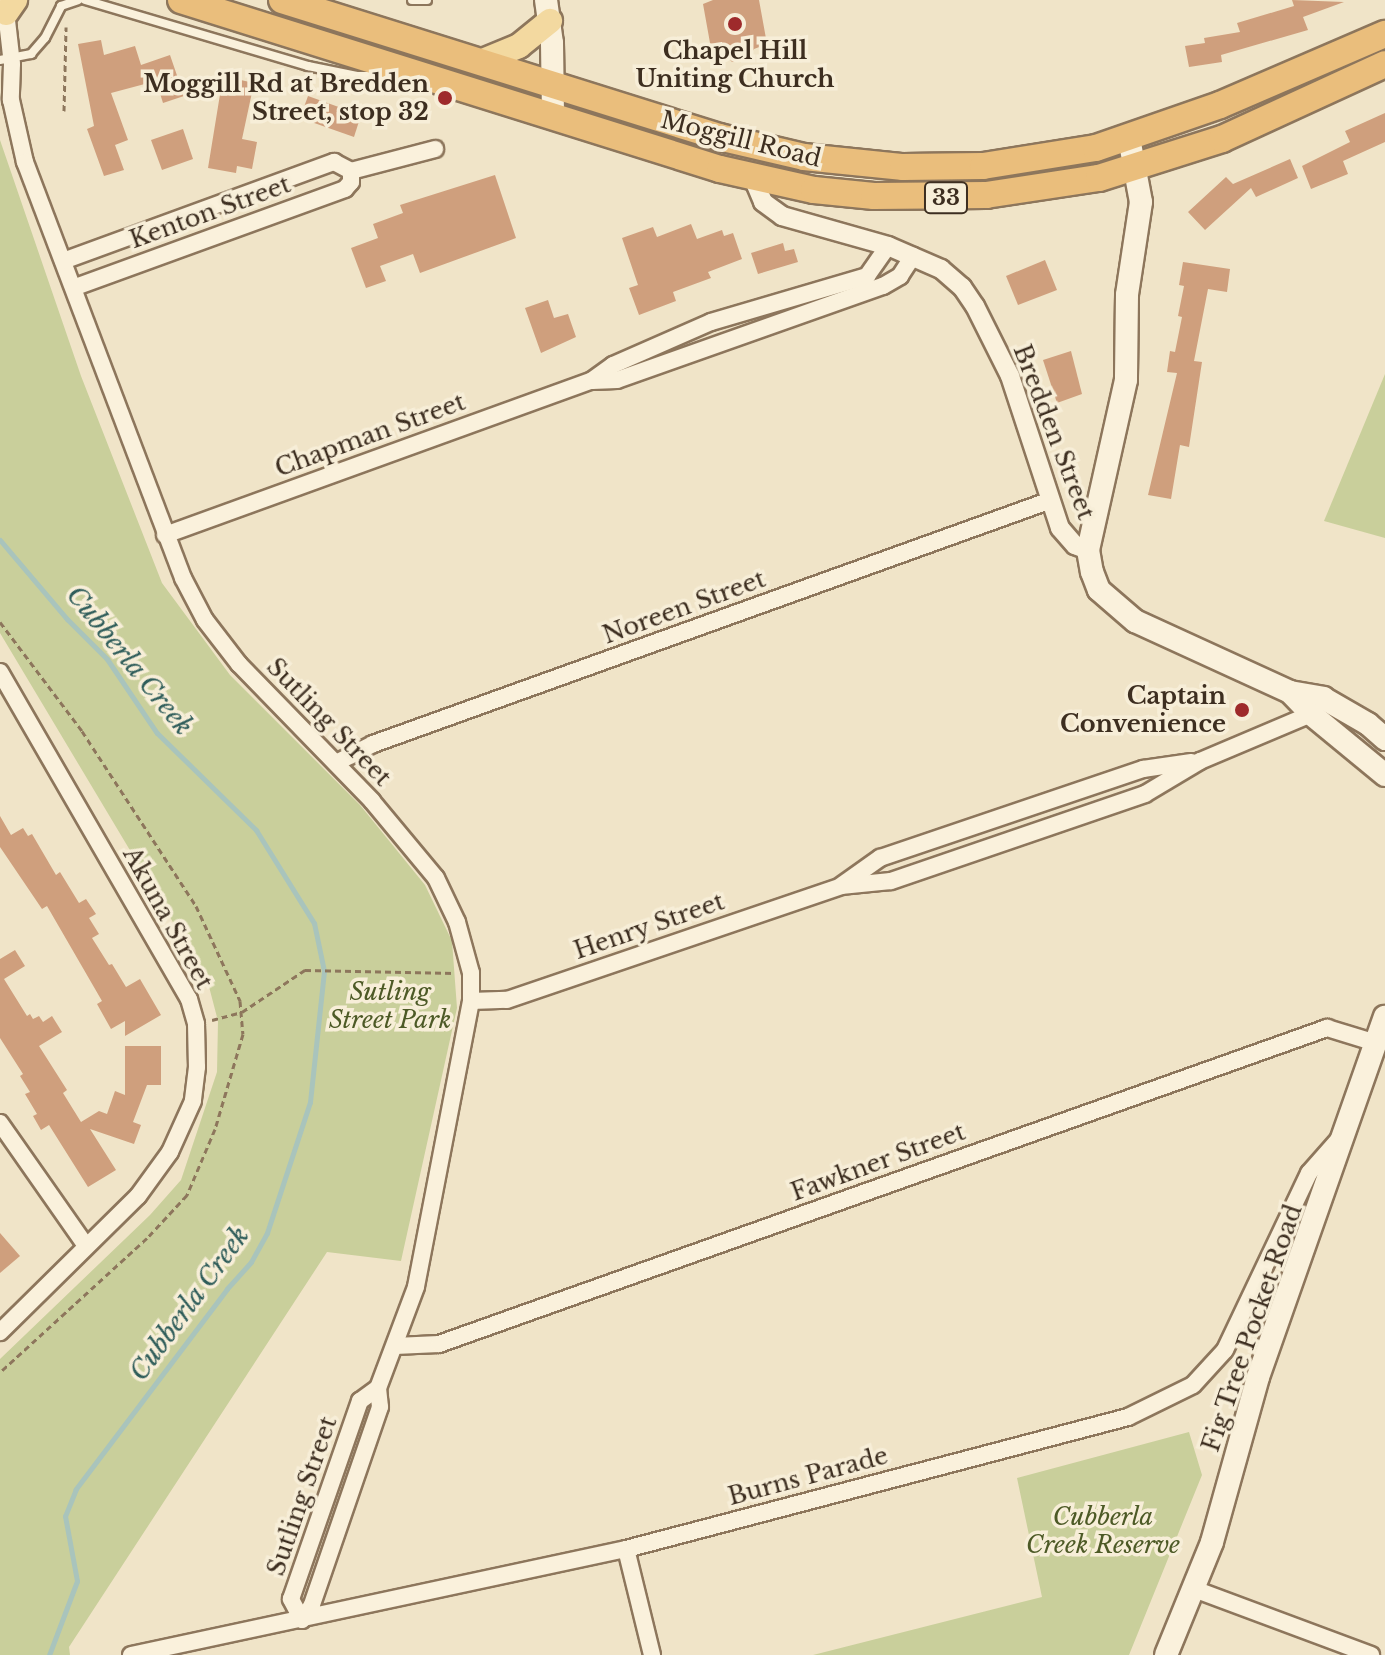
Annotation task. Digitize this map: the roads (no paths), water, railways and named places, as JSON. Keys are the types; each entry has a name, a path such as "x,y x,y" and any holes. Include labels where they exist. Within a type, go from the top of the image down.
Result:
{"highway":[{"name":"Moggill Road","path":"181,0 753,178 845,194 947,198 1039,190 1137,168 1236,133 1385,64"},
{"name":"Moggill Road","path":"282,0 753,146 864,165 983,166 1061,156 1129,138 1260,88 1385,34"}],"main road":[{"path":"480,62 519,46 548,10"},
{"path":"548,10 554,85 553,118"},
{"path":"1129,138 1141,202 1127,295 1126,380 1088,550 1099,590 1135,621 1317,706 1368,724 1385,739"},
{"path":"1317,706 1385,775"},
{"name":"Fig Tree Pocket Road","path":"1166,1655 1212,1542 1258,1377 1349,1127 1385,1017"}],"street":[{"name":"Sutling Street","path":"8,4 6,60 11,100 25,162 165,535 205,620 239,664 398,830 436,878 457,922 471,973 471,1001 416,1287 378,1388 380,1407 312,1605 302,1620"},
{"name":"Sutling Street","path":"0,80 11,100"},
{"name":"Kenton Street","path":"63,261 334,162 351,171 435,149"},
{"name":"Kenton Street","path":"73,288 345,189 351,182 351,171"},
{"name":"Bredden Street","path":"753,178 763,202 782,216 888,246 941,269 962,287 975,306 1010,376 1060,528 1075,545 1088,550"},
{"name":"Chapman Street","path":"165,535 591,381 613,365 711,322 867,276 888,246"},
{"name":"Chapman Street","path":"591,381 617,380 883,286 900,276 913,256"},
{"name":"Noreen Street","path":"336,763 373,744 1051,500"},
{"name":"Akuna Street","path":"0,672 189,999 196,1024 193,1101 170,1152 138,1196 0,1332"},
{"name":"Henry Street","path":"471,1001 507,1000 841,886 891,881 1145,794 1200,761 1317,706"},
{"name":"Henry Street","path":"841,886 880,858 1143,769 1200,761"},
{"name":"Fawkner Street","path":"395,1346 439,1344 1327,1028 1376,1043"},
{"path":"0,1123 86,1246"},
{"name":"Burns Parade","path":"131,1655 626,1549 1128,1417 1193,1385 1225,1350 1309,1173 1349,1127"},
{"path":"626,1549 652,1655"},
{"path":"1194,1589 1371,1655"}],"lane":[{"path":"6,60 36,50 61,6 78,0"},
{"name":"Moggill Road","path":"85,0 321,69 383,78 413,73"},
{"path":"412,0 427,0"}],"waterway":[{"name":"Cubberla Creek","path":"0,540 67,619 107,659 157,733 256,830 314,923 324,971 310,1102 267,1233 251,1262 227,1289 76,1489 65,1516 77,1581 49,1655"}],"place":[{"name":"Chapel Hill Uniting Church","path":"735,24"},
{"name":"Moggill Rd at Bredden Street, stop 32","path":"445,98"},
{"name":"Captain Convenience","path":"1242,710"}],"park label":[{"name":"Sutling Street Park","path":"390,1006"},
{"name":"Cubberla Creek Reserve","path":"1103,1531"}]}
